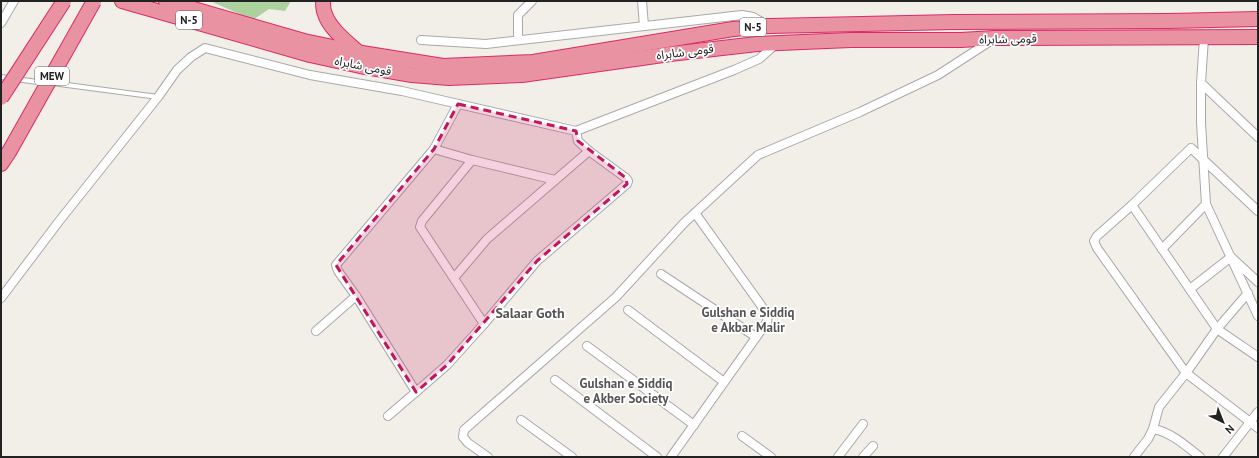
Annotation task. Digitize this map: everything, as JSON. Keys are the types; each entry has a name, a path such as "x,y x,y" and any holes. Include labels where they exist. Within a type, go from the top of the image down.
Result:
{"highway":[{"name":"MEW","path":"1,98 64,1"},
{"name":"MEW","path":"1,164 94,1"},
{"name":"قومی شاہراہ","path":"122,1 256,34 304,41 442,66 533,62 733,29 802,24 1258,19"},
{"name":"قومی شاہراہ","path":"166,1 256,34 360,66 412,75 449,78 479,78 522,75 670,54 758,44 851,40 1258,37"},
{"path":"323,1 325,14 333,26 358,52"},
{"path":"1029,21 1032,38"}],"street":[{"path":"1,23 14,1"},
{"path":"518,40 518,15 532,1"},
{"path":"642,1 644,26"},
{"path":"421,40 486,44 742,15 753,17 769,26"},
{"path":"488,457 468,443 463,437 464,430 616,297 684,223 758,155 860,112 938,75 994,38"},
{"path":"1204,38 1201,83 1201,123 1206,204 1258,316"},
{"path":"1,298 60,220 158,97 177,70 191,57 205,48 310,75 402,91 576,131 734,70 759,59 778,43"},
{"path":"1201,83 1258,137"},
{"path":"416,392 356,296 338,271 336,265 434,149 458,104"},
{"path":"388,416 447,365 537,261 627,184 628,181 626,178 589,151 578,141 576,131"},
{"path":"1258,211 1191,148 1132,205 1097,236 1094,242 1186,373 1258,428"},
{"path":"434,149 472,160 555,180"},
{"path":"454,278 487,239 589,151"},
{"path":"472,160 422,221 420,227 484,324"},
{"path":"1162,248 1206,204"},
{"path":"1132,205 1217,329 1258,358"},
{"path":"671,457 767,322 768,316 695,213"},
{"path":"1231,257 1258,282"},
{"path":"1190,289 1231,257"},
{"path":"661,274 756,337"},
{"path":"1134,457 1148,439 1153,429 1159,407 1186,373 1217,329 1248,293"},
{"path":"316,331 356,296"},
{"path":"628,310 724,382"},
{"path":"587,346 694,425"},
{"path":"555,380 657,457"},
{"path":"1223,457 1258,412"},
{"path":"521,420 572,457"},
{"path":"838,457 863,424"},
{"path":"1153,429 1162,430 1200,457"},
{"path":"742,436 771,457"},
{"path":"863,457 873,446"}],"lane":[{"path":"1,77 158,97"}],"highlighted area":[{"path":"458,104 576,131 578,141 626,178 627,184 537,261 447,365 416,392 336,265 434,149"}],"green space":[{"path":"210,1 291,1 285,11 269,9 253,20"}],"district":[{"name":"Salaar Goth","path":"530,313"},
{"name":"Gulshan e Siddiq e Akbar Malir","path":"748,320"},
{"name":"Gulshan e Siddiq e Akber Society","path":"626,390"}]}
